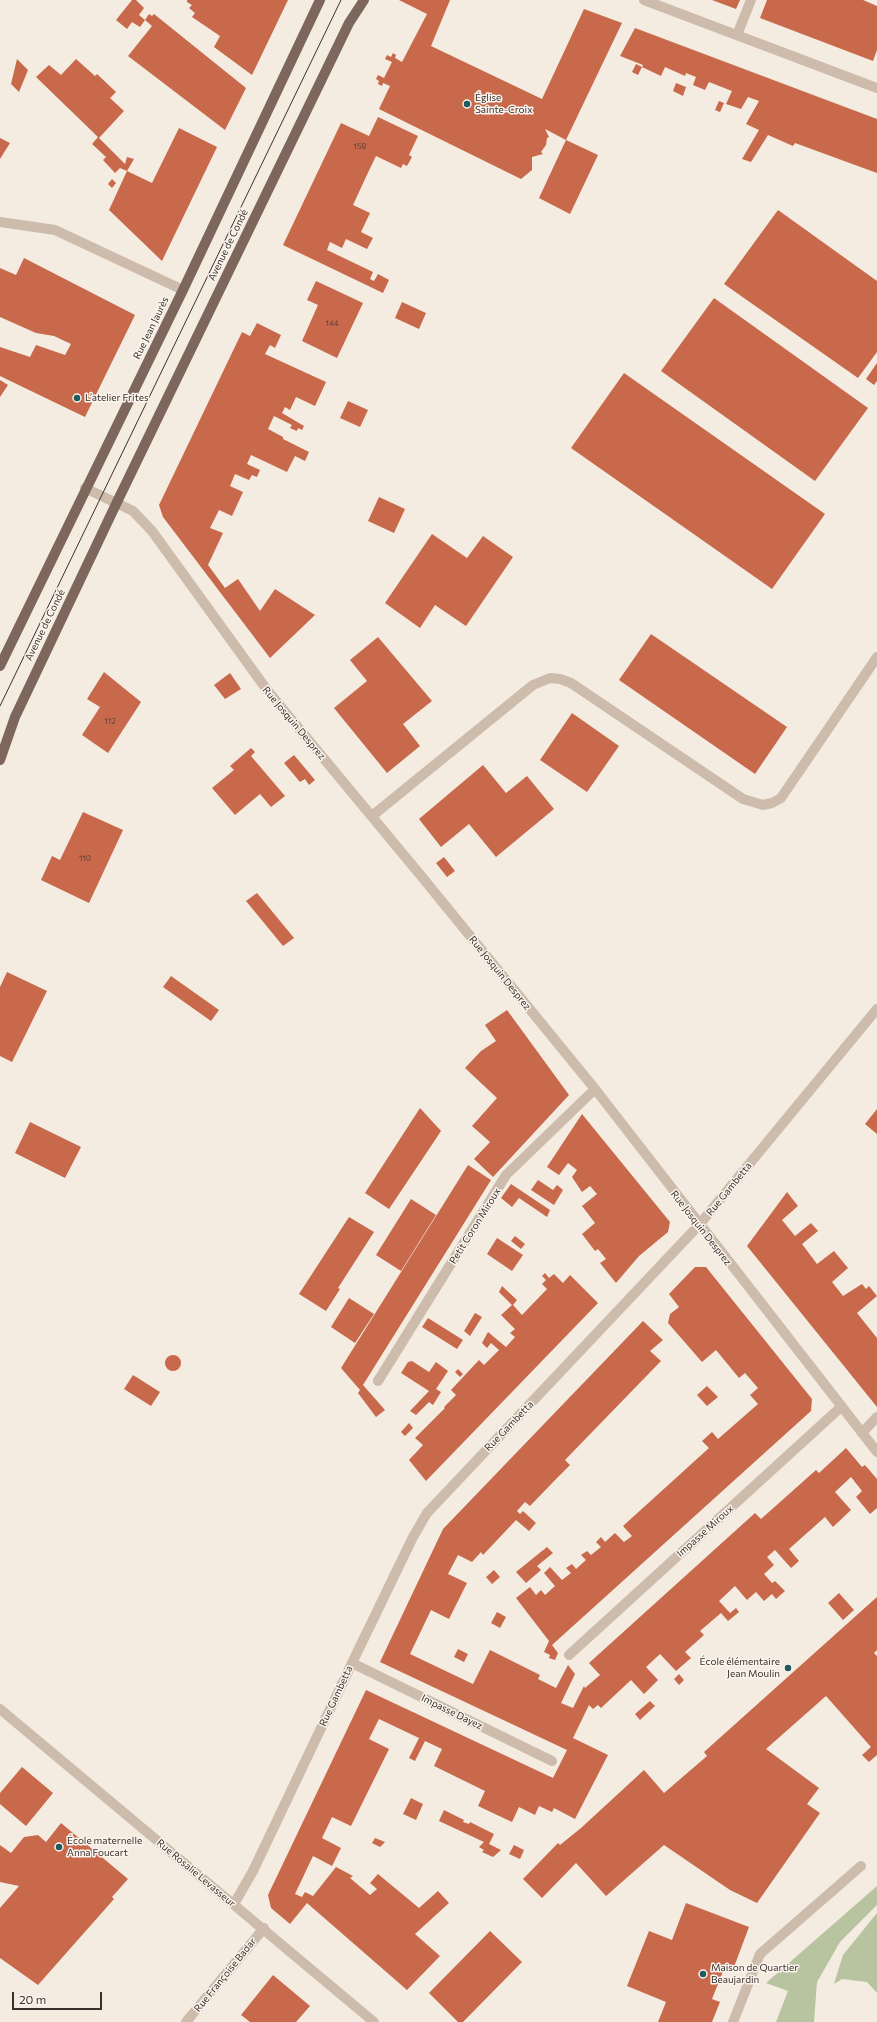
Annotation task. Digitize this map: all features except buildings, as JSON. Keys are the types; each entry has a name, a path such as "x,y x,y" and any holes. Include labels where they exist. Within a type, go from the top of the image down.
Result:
{"main road":[{"name":"Rue Jean Jaurès","path":"0,666 85,488 183,290 320,0"},
{"name":"Avenue de Condé","path":"0,760 15,718 117,502 349,23 364,0"}],"street":[{"path":"644,0 877,88"},
{"path":"737,35 751,0"},
{"path":"0,222 55,230 183,290"},
{"path":"85,488 117,502"},
{"name":"Rue Josquin Desprez","path":"117,502 133,511 152,531 267,690 372,816 594,1089 877,1452"},
{"path":"372,816 527,690 541,680 550,678 560,679 571,684 743,799 763,805 772,803 781,798 877,657"},
{"name":"Rue Gambetta","path":"234,1904 253,1871 413,1537 434,1504 699,1225 877,1009"},
{"name":"Petit Coron Miroux","path":"378,1381 506,1175 594,1089"},
{"name":"Impasse Miroux","path":"569,1655 841,1407"},
{"path":"862,1433 877,1417"},
{"name":"Impasse Dayez","path":"352,1663 552,1761"},
{"name":"Rue Rosalie Levasseur","path":"0,1709 264,1928 374,2022"},
{"path":"733,2022 760,1954 861,1866"},
{"name":"Rue Françoise Badar","path":"186,2022 264,1928"}],"green space":[{"path":"877,1886 877,1905 840,1942 817,1982 814,2022 776,2022 788,1991 766,1983"},
{"path":"877,1913 877,1993 867,1982 842,1979 834,1984 843,1955"}],"tram line":[{"path":"0,706 341,0"}],"place":[{"name":"Église Sainte-Croix","path":"467,104"},
{"name":"L’atelier Frites","path":"77,398"},
{"name":"École élémentaire Jean Moulin","path":"788,1668"},
{"name":"École maternelle Anna Foucart","path":"59,1847"},
{"name":"Maison de Quartier Beaujardin","path":"703,1974"}]}
